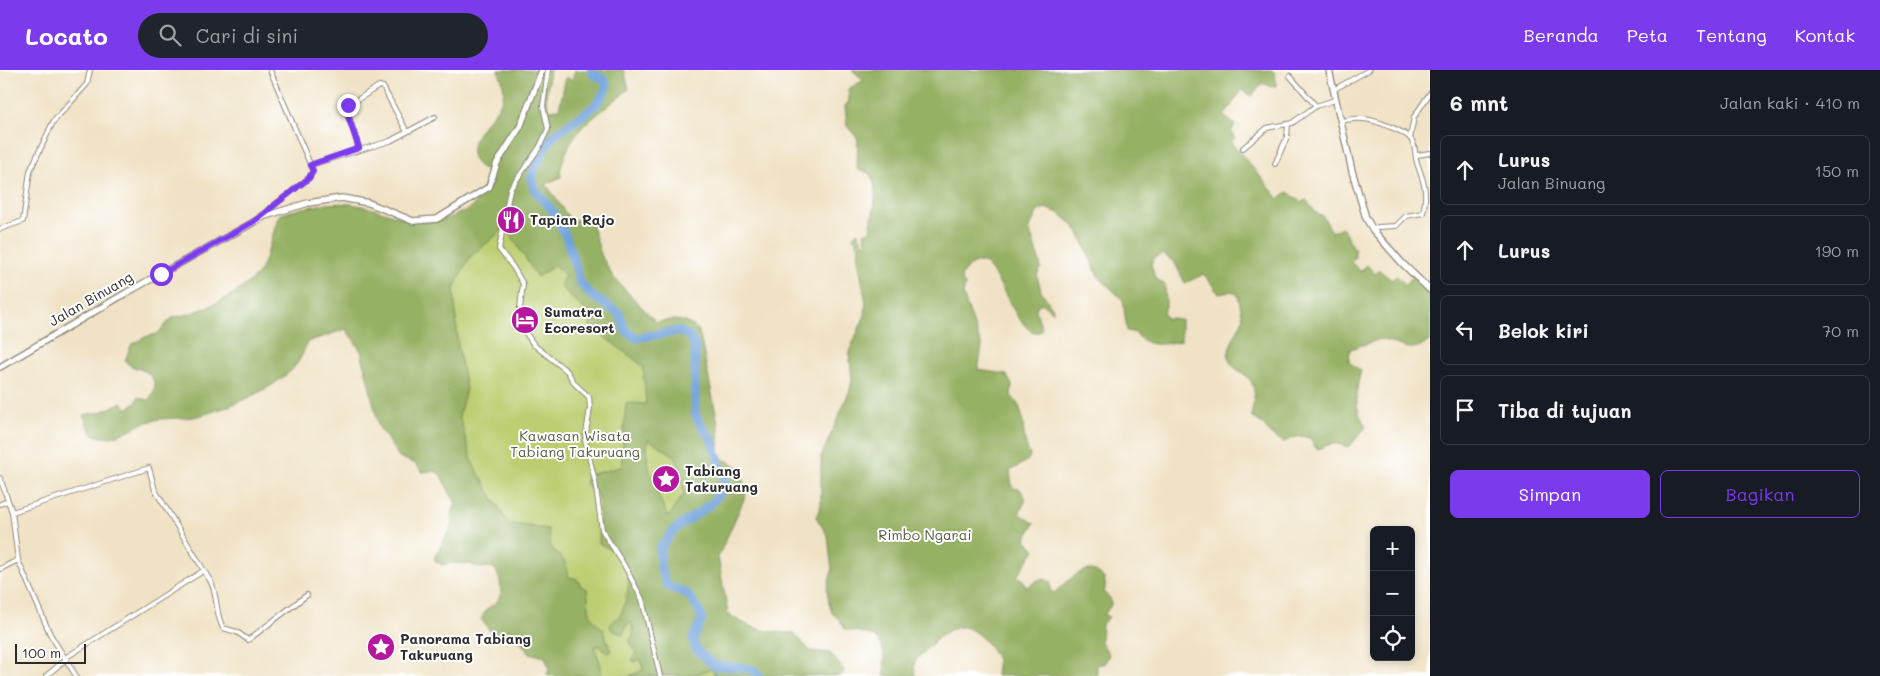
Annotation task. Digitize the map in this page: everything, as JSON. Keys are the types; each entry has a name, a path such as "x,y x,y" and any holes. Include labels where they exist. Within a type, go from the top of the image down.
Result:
{"main road":[{"name":"Jalan Binuang","path":"0,367 253,222 299,206 342,198 369,203 412,221 437,218 489,187 497,163 520,127 542,70"},
{"path":"1329,70 1334,100 1363,210 1373,230 1402,263 1430,290"}],"street":[{"path":"0,229 23,221 30,170 54,122 87,84 90,70"},
{"path":"253,222 309,178 313,171 270,70"},
{"path":"548,70 543,106 548,129 539,148 510,189 499,250 524,284 519,316 526,333 534,345 567,371 575,384 589,397 590,408 585,440 595,481 602,530 642,599 660,676"},
{"path":"1333,90 1369,70"},
{"path":"1290,76 1316,106"},
{"path":"359,148 346,107 379,86 383,87 407,132"},
{"path":"1410,138 1414,117 1430,93"},
{"path":"1243,148 1267,128 1295,122 1316,106 1334,100"},
{"path":"1424,100 1430,102"},
{"path":"310,165 359,148 390,141 436,117"},
{"path":"1340,121 1368,119 1403,133 1410,138 1417,155 1416,161 1426,187 1424,212 1406,216 1396,226 1380,227 1373,230"},
{"path":"1275,164 1286,138 1288,124"},
{"path":"1417,155 1430,153"},
{"path":"12,512 150,468 155,490 216,593 216,608 223,628 237,632 248,640 307,595"},
{"path":"0,478 12,512 18,560 50,634 76,676"},
{"path":"0,504 8,501"},
{"path":"0,569 18,560"},
{"path":"46,676 65,659 203,572"}],"green space":[{"path":"498,70 550,70 546,97 549,110 559,109 566,77 572,80 575,70 624,70 629,89 584,125 574,137 565,154 560,171 561,177 546,184 571,221 589,217 602,257 613,277 656,322 679,320 699,331 719,428 719,452 723,459 741,468 746,495 718,557 728,614 745,624 760,629 794,633 810,651 830,653 844,670 841,676 716,676 712,669 690,676 629,676 643,670 641,659 634,662 632,658 636,654 629,640 633,637 632,623 627,624 623,635 612,630 610,626 621,613 625,603 628,588 627,573 625,566 616,553 599,543 600,500 598,495 585,483 588,475 621,467 626,403 646,404 643,366 590,326 591,316 560,286 565,275 555,265 537,277 506,227 470,257 454,288 458,346 466,389 459,415 473,464 508,523 548,529 551,547 565,562 569,577 577,579 581,586 587,589 590,614 603,629 611,652 607,653 600,646 594,647 600,662 602,676 547,676 549,667 545,657 529,653 511,630 493,635 481,619 487,609 497,602 501,593 500,581 496,570 491,567 480,568 461,563 442,565 435,561 435,556 452,526 451,515 456,504 440,474 435,471 422,472 416,464 399,457 379,427 361,351 346,329 307,342 299,361 276,383 248,398 218,410 193,417 151,421 111,437 97,436 88,427 83,415 101,412 122,402 126,409 136,403 138,397 147,400 150,398 154,392 154,381 150,375 125,361 131,345 145,337 157,334 173,317 209,307 247,284 262,267 279,215 315,206 342,203 418,221 432,221 445,219 465,211 475,204 489,173 477,164 472,156 472,147 480,130 502,100 504,88","holes":["648,439 672,454 678,462 684,494 668,517 649,469"]},
{"name":"Rimbo Ngarai","path":"852,70 1272,70 1275,73 1276,86 1272,87 1262,83 1252,96 1242,90 1224,116 1235,125 1231,132 1236,137 1231,142 1279,199 1288,192 1301,202 1306,200 1318,215 1323,216 1332,232 1342,227 1355,250 1355,258 1351,262 1360,271 1367,265 1375,274 1379,270 1392,280 1396,276 1405,284 1415,275 1430,289 1430,340 1424,345 1412,348 1381,339 1350,349 1349,362 1361,371 1357,400 1359,413 1366,427 1349,447 1333,443 1318,449 1314,447 1312,440 1301,436 1284,442 1271,435 1263,424 1252,417 1253,386 1247,376 1232,365 1229,358 1231,345 1243,318 1238,295 1232,291 1219,294 1204,274 1185,283 1175,263 1163,254 1155,257 1151,264 1155,278 1165,285 1166,306 1163,313 1167,319 1181,320 1181,341 1156,344 1145,341 1136,333 1127,331 1123,300 1098,276 1079,233 1059,213 1045,208 1038,211 1029,228 1041,267 1037,276 1041,291 1053,309 1053,312 1042,303 1037,306 1036,311 1042,328 1039,332 1032,332 1024,325 997,278 984,262 973,264 964,272 961,278 965,286 963,295 982,347 978,370 1006,374 1012,385 1011,396 1017,402 1020,409 1025,440 1030,455 1028,460 1010,471 1012,488 1020,489 1026,499 1019,514 1034,523 1026,539 1035,550 1017,576 1024,581 1026,588 1038,580 1047,580 1050,582 1051,592 1053,593 1076,575 1088,570 1095,571 1103,577 1105,583 1104,593 1110,598 1111,605 1104,615 1109,617 1102,624 1101,642 1109,654 1105,663 1097,665 1097,676 996,676 997,660 992,649 970,629 959,627 941,636 916,660 914,666 916,676 884,676 883,650 877,639 871,635 845,629 839,619 832,613 827,589 832,571 828,536 816,517 821,505 821,457 850,390 852,379 849,352 865,315 866,303 858,259 859,246 853,237 857,232 865,244 867,244 864,233 870,231 875,192 872,178 867,172 857,169 858,139 847,126 845,106 849,101 848,89 864,80"},
{"name":"Kawasan Wisata Tabiang Takuruang","path":"498,186 576,288 678,338 712,669 716,676 587,676 461,481 442,256"}],"waterway":[{"path":"591,70 594,75 604,79 607,85 603,94 592,108 551,139 541,155 531,179 536,191 552,210 566,237 581,284 592,296 620,314 625,330 636,338 679,331 689,336 695,346 695,413 700,424 711,438 726,484 712,503 674,530 660,548 660,566 667,586 686,593 699,610 702,619 693,638 695,648 713,665 752,669 759,676"},
{"path":"713,665 717,676"}],"place":[{"name":"Tapian Rajo","path":"511,220"},
{"name":"Sumatra Ecoresort","path":"525,320"},
{"name":"Tabiang Takuruang","path":"666,479"},
{"name":"Panorama Tabiang Takuruang","path":"381,647"}],"route":[{"path":"161,274 253,222 309,178 313,171 310,165 359,148 346,110 348,105"}]}
